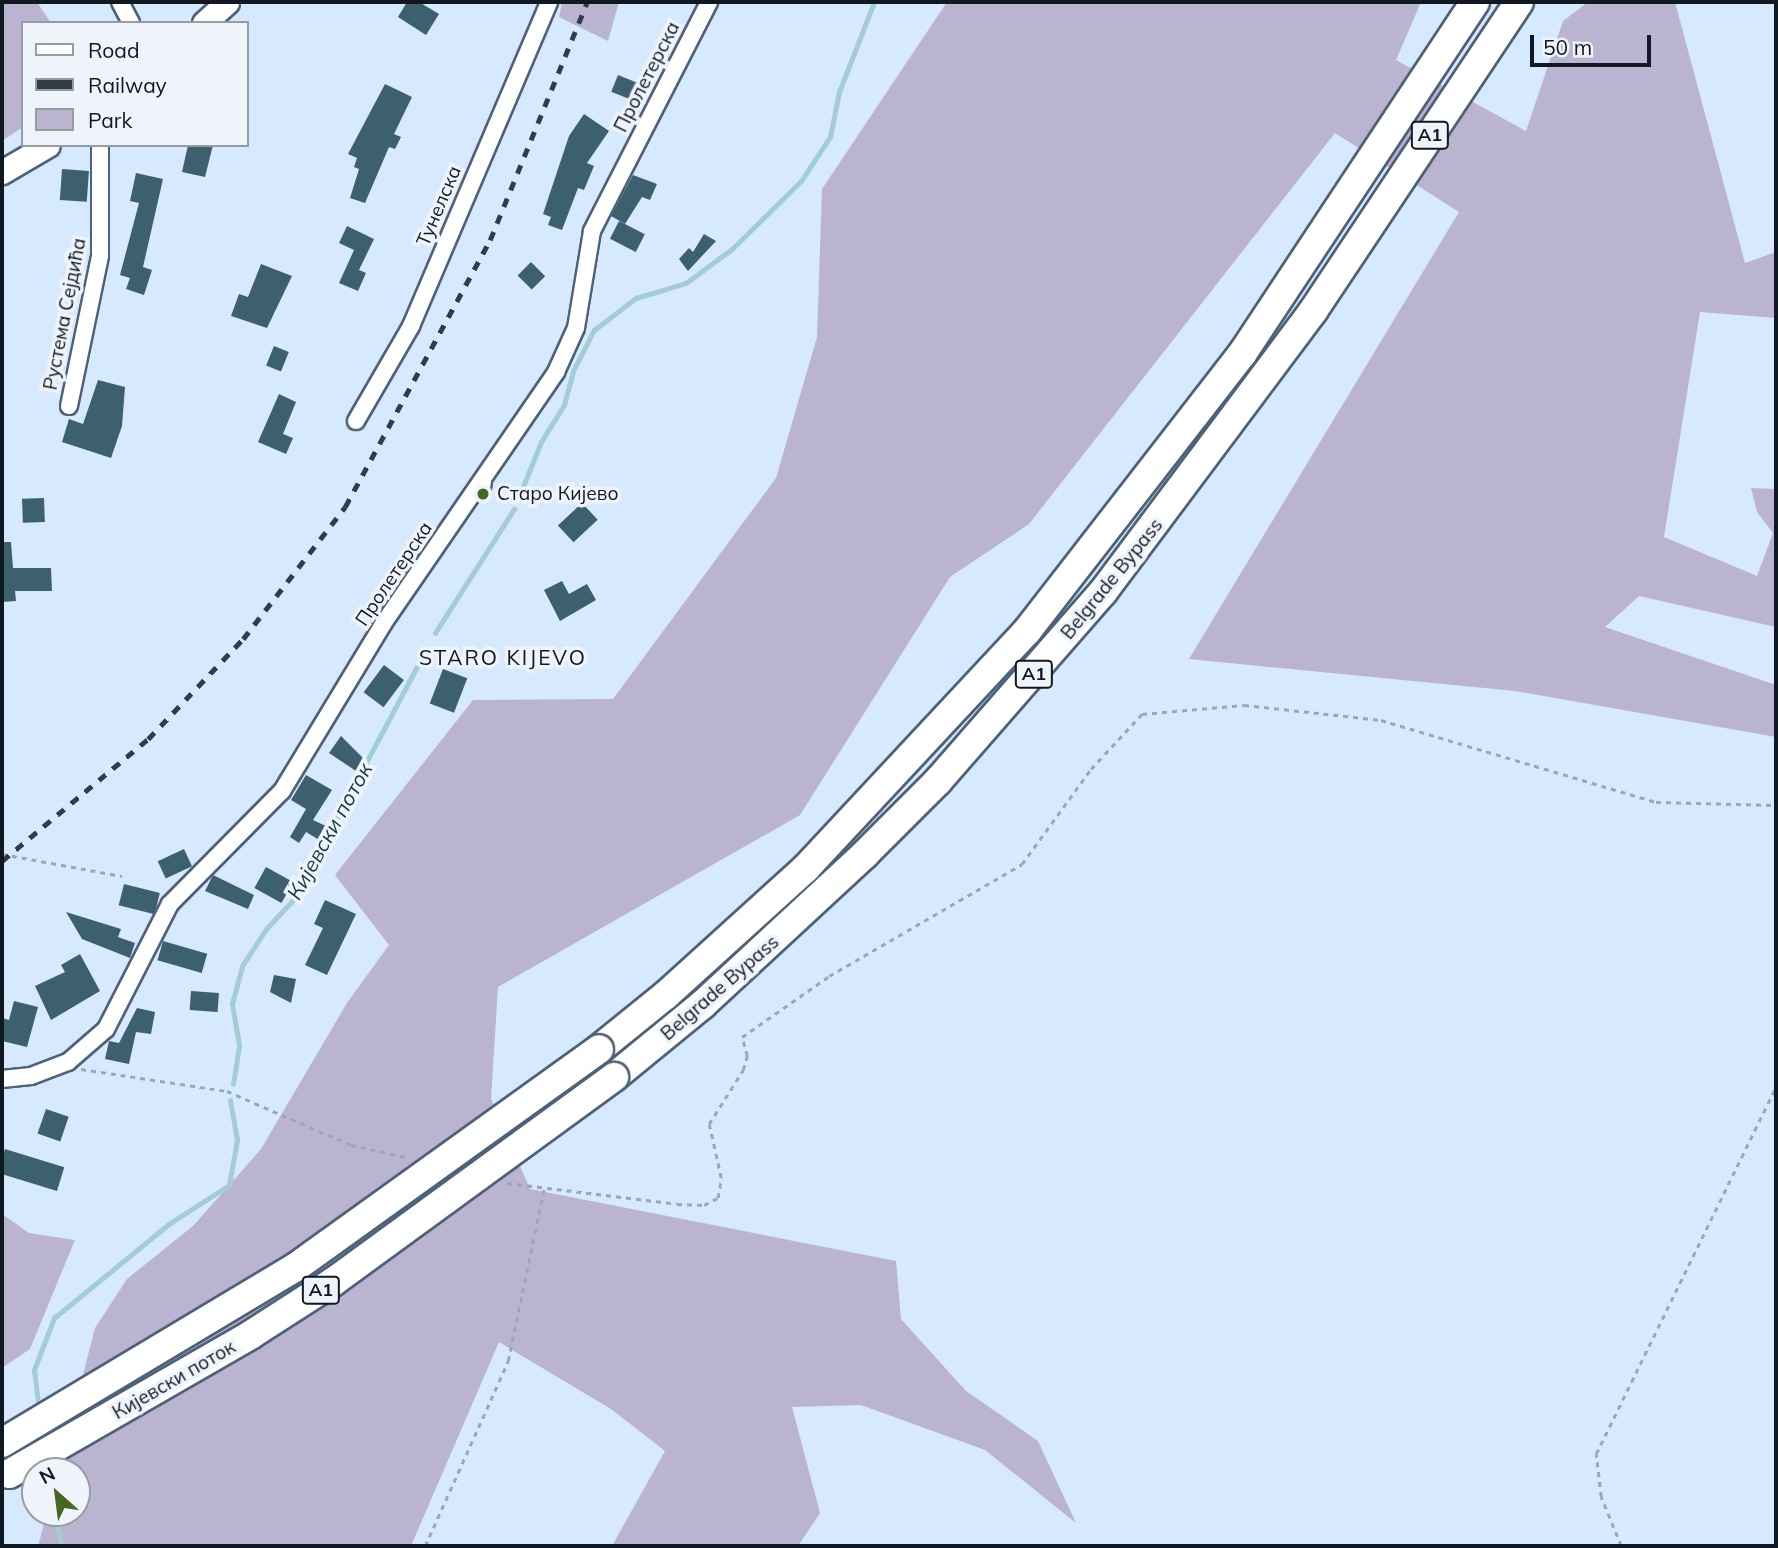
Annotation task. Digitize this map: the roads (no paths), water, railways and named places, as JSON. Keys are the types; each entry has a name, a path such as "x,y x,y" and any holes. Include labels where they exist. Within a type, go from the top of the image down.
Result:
{"highway":[{"name":"Belgrade Bypass","path":"599,1049 666,995 806,868 961,706 1084,562 1191,424 1363,176 1475,2"},
{"name":"Belgrade Bypass","path":"614,1077 803,914 938,781 1032,676 1205,462 1383,208 1519,2"},
{"name":"Кијевски поток","path":"2,1443 296,1267 599,1049"},
{"name":"Кијевски поток","path":"2,1478 241,1340 333,1282 614,1077"}],"main road":[{"path":"206,21 227,2"},
{"path":"2,172 45,147"}],"street":[{"path":"120,2 130,21"},
{"name":"Тунелска","path":"356,421 411,326 549,2"},
{"name":"Пролетерска","path":"2,1079 31,1076 68,1062 106,1029 163,913 282,791 383,624 556,372 576,328 592,231 709,2"},
{"name":"Рустема Сејдића","path":"69,406 100,256 100,147"}],"waterway":[{"name":"Кијевски поток","path":"520,494 541,442 564,405 573,371 594,330 636,298 686,283 732,249 801,181 830,137 839,92 874,2"},
{"name":"Кијевски поток","path":"435,633 514,509"},
{"name":"Кијевски поток","path":"233,1084 239,1045 232,1004 242,966 266,929 293,900 423,656"},
{"name":"Кијевски поток","path":"39,1411 34,1370 54,1318 169,1224 229,1185 237,1140 230,1101"},
{"name":"Кијевски поток","path":"58,1527 62,1546"}],"railway":[{"path":"2,861 148,739 243,639 345,507 490,240 587,2"}],"place":[{"name":"Старо Кијево","path":"483,494"}],"district":[{"name":"STARO KIJEVO","path":"503,657"}]}
